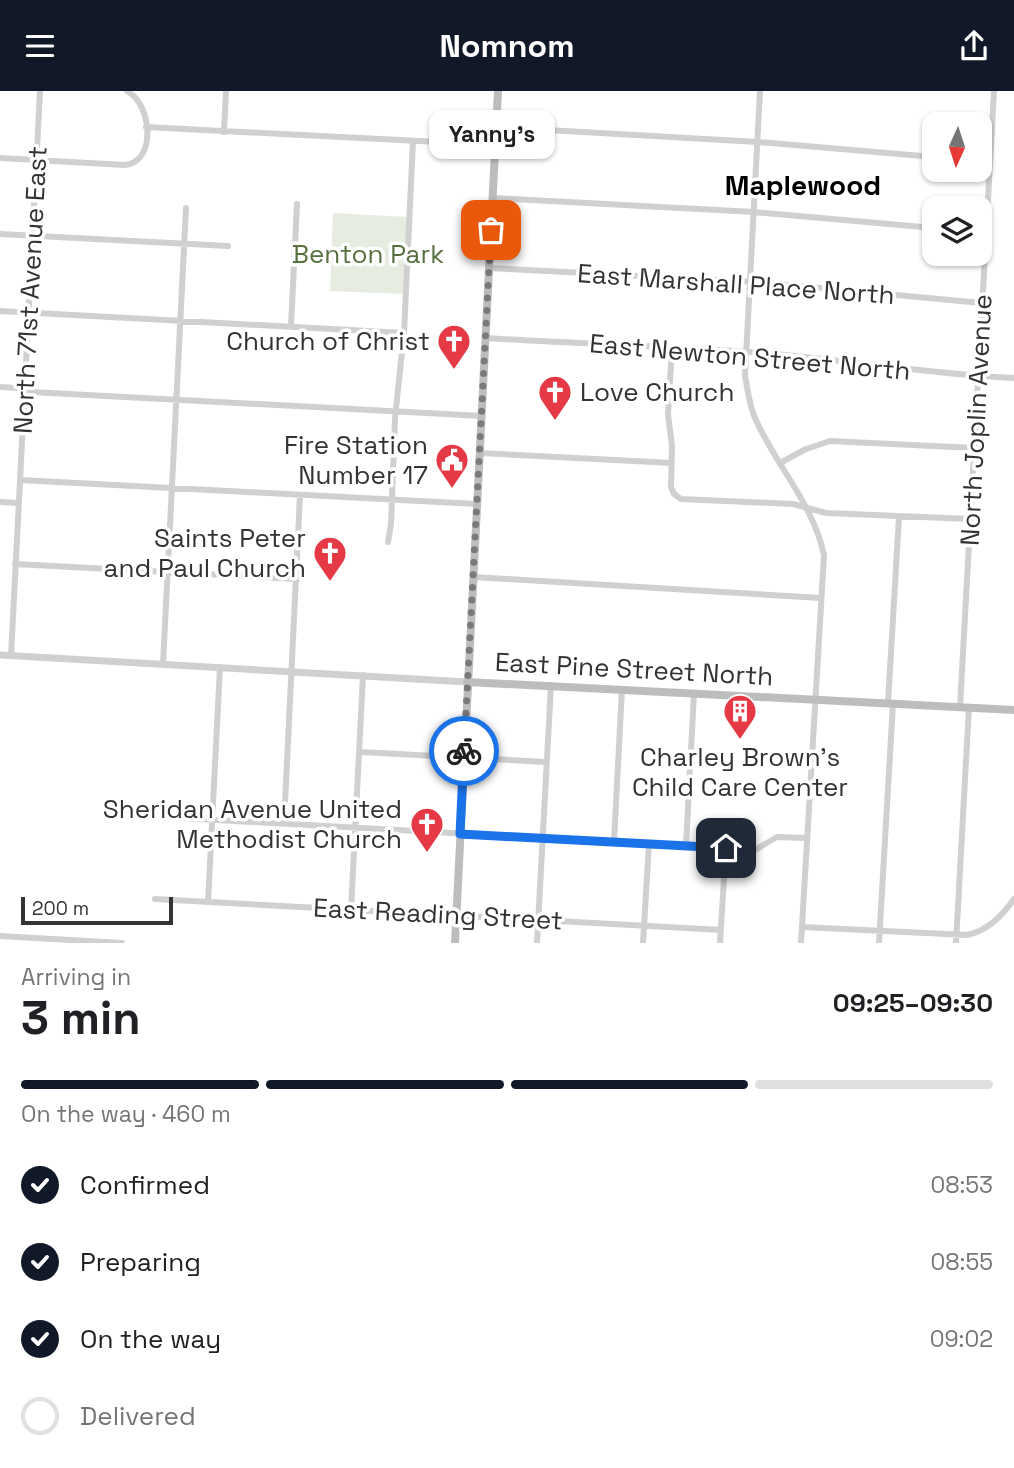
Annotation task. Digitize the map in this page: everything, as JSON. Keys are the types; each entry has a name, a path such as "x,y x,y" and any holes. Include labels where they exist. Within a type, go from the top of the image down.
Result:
{"main road":[{"path":"455,943 498,91"},
{"name":"East Pine Street North","path":"467,682 1014,710"}],"street":[{"name":"North 71st Avenue East","path":"10,656 40,91"},
{"path":"0,158 132,165 140,160 145,152 146,127 142,104 127,91"},
{"path":"224,132 226,91"},
{"path":"760,91 745,376 750,401 763,433 807,506 819,532 824,555 801,943"},
{"name":"North Joplin Avenue","path":"992,119 994,91"},
{"path":"146,127 496,145"},
{"path":"497,127 758,142 922,156"},
{"path":"388,542 404,333 413,141"},
{"path":"493,198 754,212 922,227"},
{"path":"291,326 297,204"},
{"path":"163,664 187,208"},
{"path":"0,234 228,246"},
{"name":"North Joplin Avenue","path":"956,939 970,519 983,266"},
{"name":"East Marshall Place North","path":"489,268 750,281 982,303"},
{"path":"0,311 404,333"},
{"name":"East Newton Street North","path":"486,338 746,352 842,360 888,368 1014,378"},
{"path":"671,349 668,423 672,446 671,487 674,494 681,499 807,506 826,513 970,519"},
{"path":"0,387 481,417"},
{"path":"780,463 830,441 974,448"},
{"path":"480,453 672,463"},
{"path":"20,480 477,504"},
{"path":"284,824 300,495"},
{"path":"0,502 18,503"},
{"path":"879,943 899,517"},
{"path":"15,563 296,579"},
{"path":"473,577 821,598"},
{"name":"East Pine Street North","path":"0,655 467,682"},
{"path":"208,902 220,667"},
{"path":"351,910 363,675"},
{"path":"537,943 551,685"},
{"path":"614,842 622,689"},
{"path":"686,846 694,693"},
{"path":"360,752 547,762"},
{"path":"181,818 757,850 778,837 807,838"},
{"path":"643,943 649,844"},
{"path":"720,943 726,848"},
{"name":"East Reading Street","path":"155,899 721,930"},
{"path":"802,927 879,930 956,939 985,928 1014,899"},
{"path":"0,936 122,943"}],"green space":[{"name":"Benton Park","path":"333,213 407,217 403,294 330,291"}],"way so far":[{"path":"464,751 491,230"}],"place":[{"name":"Yanny's","path":"491,230"},
{"name":"Church of Christ","path":"454,371"},
{"name":"Love Church","path":"555,422"},
{"name":"Fire Station Number 17","path":"452,490"},
{"name":"Saints Peter and Paul Church","path":"330,583"},
{"name":"Charley Brown's Child Care Center","path":"740,741"},
{"name":"Sheridan Avenue United Methodist Church","path":"427,854"}],"district":[{"name":"Maplewood","path":"803,185"}],"route":[{"path":"464,751 460,834 726,848"}]}
